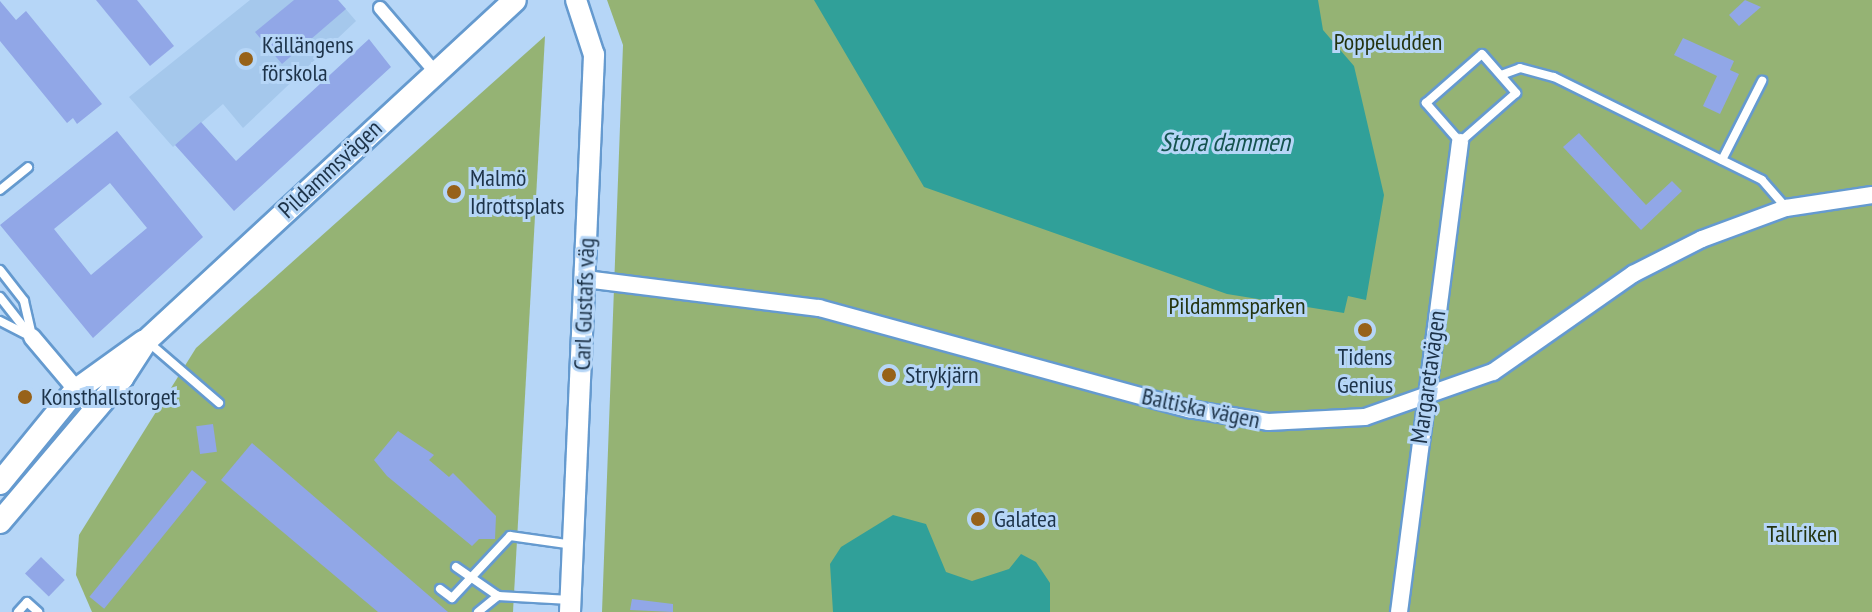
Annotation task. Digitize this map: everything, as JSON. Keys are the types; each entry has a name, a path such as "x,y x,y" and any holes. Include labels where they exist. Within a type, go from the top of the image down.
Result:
{"main road":[{"name":"Pildammsvägen","path":"0,483 75,391 146,341 515,0"},
{"name":"Pildammsvägen","path":"0,522 146,341"}],"street":[{"name":"Carl Gustafs väg","path":"570,606 594,55 576,0"},
{"path":"380,8 435,72"},
{"name":"Margaretavägen","path":"1399,612 1422,400 1460,142"},
{"name":"Baltiska vägen","path":"585,279 819,308 1189,409 1268,422 1365,417 1422,400 1493,372 1633,274 1786,208 1872,195"},
{"path":"32,337 92,408"}],"lane":[{"path":"1482,54 1501,75 1516,93 1460,142 1426,103 1482,54"},
{"path":"1501,75 1520,68 1554,77 1762,180 1786,208"},
{"path":"1722,160 1762,81"},
{"path":"0,190 28,167"},
{"path":"0,270 24,301 32,337"},
{"path":"0,297 32,337"},
{"path":"0,321 32,337"},
{"path":"146,341 219,403"},
{"path":"440,589 452,598 510,536 573,545"},
{"path":"456,567 498,596 570,606"},
{"path":"478,612 498,596"},
{"path":"18,612 27,602 38,612"}],"shaded area":[{"name":"Källängens förskola","path":"250,0 338,0 356,21 243,128 223,104 173,147 129,97"}],"green space":[{"name":"Pildammsparken","path":"607,0 1872,0 1872,612 602,612 623,45"},
{"name":"Malmö Idrottsplats","path":"545,36 513,612 92,612 76,575 79,535 196,348"}],"water":[{"name":"Stora dammen","path":"814,0 1318,0 1323,30 1354,66 1384,195 1366,300 1348,296 1344,313 1227,294 924,187"},
{"path":"893,515 926,524 946,572 972,581 1009,569 1021,554 1036,562 1050,583 1050,612 833,612 830,564 841,547"}],"building":[{"path":"96,0 137,0 174,46 150,66"},
{"name":"Källängens förskola","path":"294,0 338,0 346,9 282,64 255,32"},
{"path":"1745,0 1761,7 1739,26 1729,15"},
{"path":"0,1 16,20 26,11 102,104 77,124 73,118 67,123 0,41"},
{"path":"1683,38 1734,61 1730,70 1739,74 1720,114 1703,106 1717,76 1674,55"},
{"path":"369,39 391,67 234,211 175,145 201,122 236,161"},
{"path":"117,131 203,237 93,338 0,225","holes":["110,183 147,228 91,275 54,229"]},
{"path":"1579,133 1646,205 1672,181 1682,191 1641,230 1563,147"},
{"path":"213,424 217,452 200,454 196,426"},
{"path":"398,431 434,455 429,460 449,477 453,473 496,516 495,539 479,539 472,546 387,476 374,460"},
{"path":"252,443 448,612 378,612 221,480"},
{"path":"192,470 207,482 104,609 89,597"},
{"path":"41,557 65,580 49,596 25,574"},
{"path":"632,599 673,604 673,612 630,610"}],"place":[{"name":"Källängens förskola","path":"246,59"},
{"name":"Malmö Idrottsplats","path":"454,192"},
{"name":"Tidens Genius","path":"1365,330"},
{"name":"Strykjärn","path":"889,375"},
{"name":"Konsthallstorget","path":"25,397"},
{"name":"Galatea","path":"978,519"}],"park label":[{"name":"Poppeludden","path":"1388,42"},
{"name":"Tallriken","path":"1802,534"}]}
